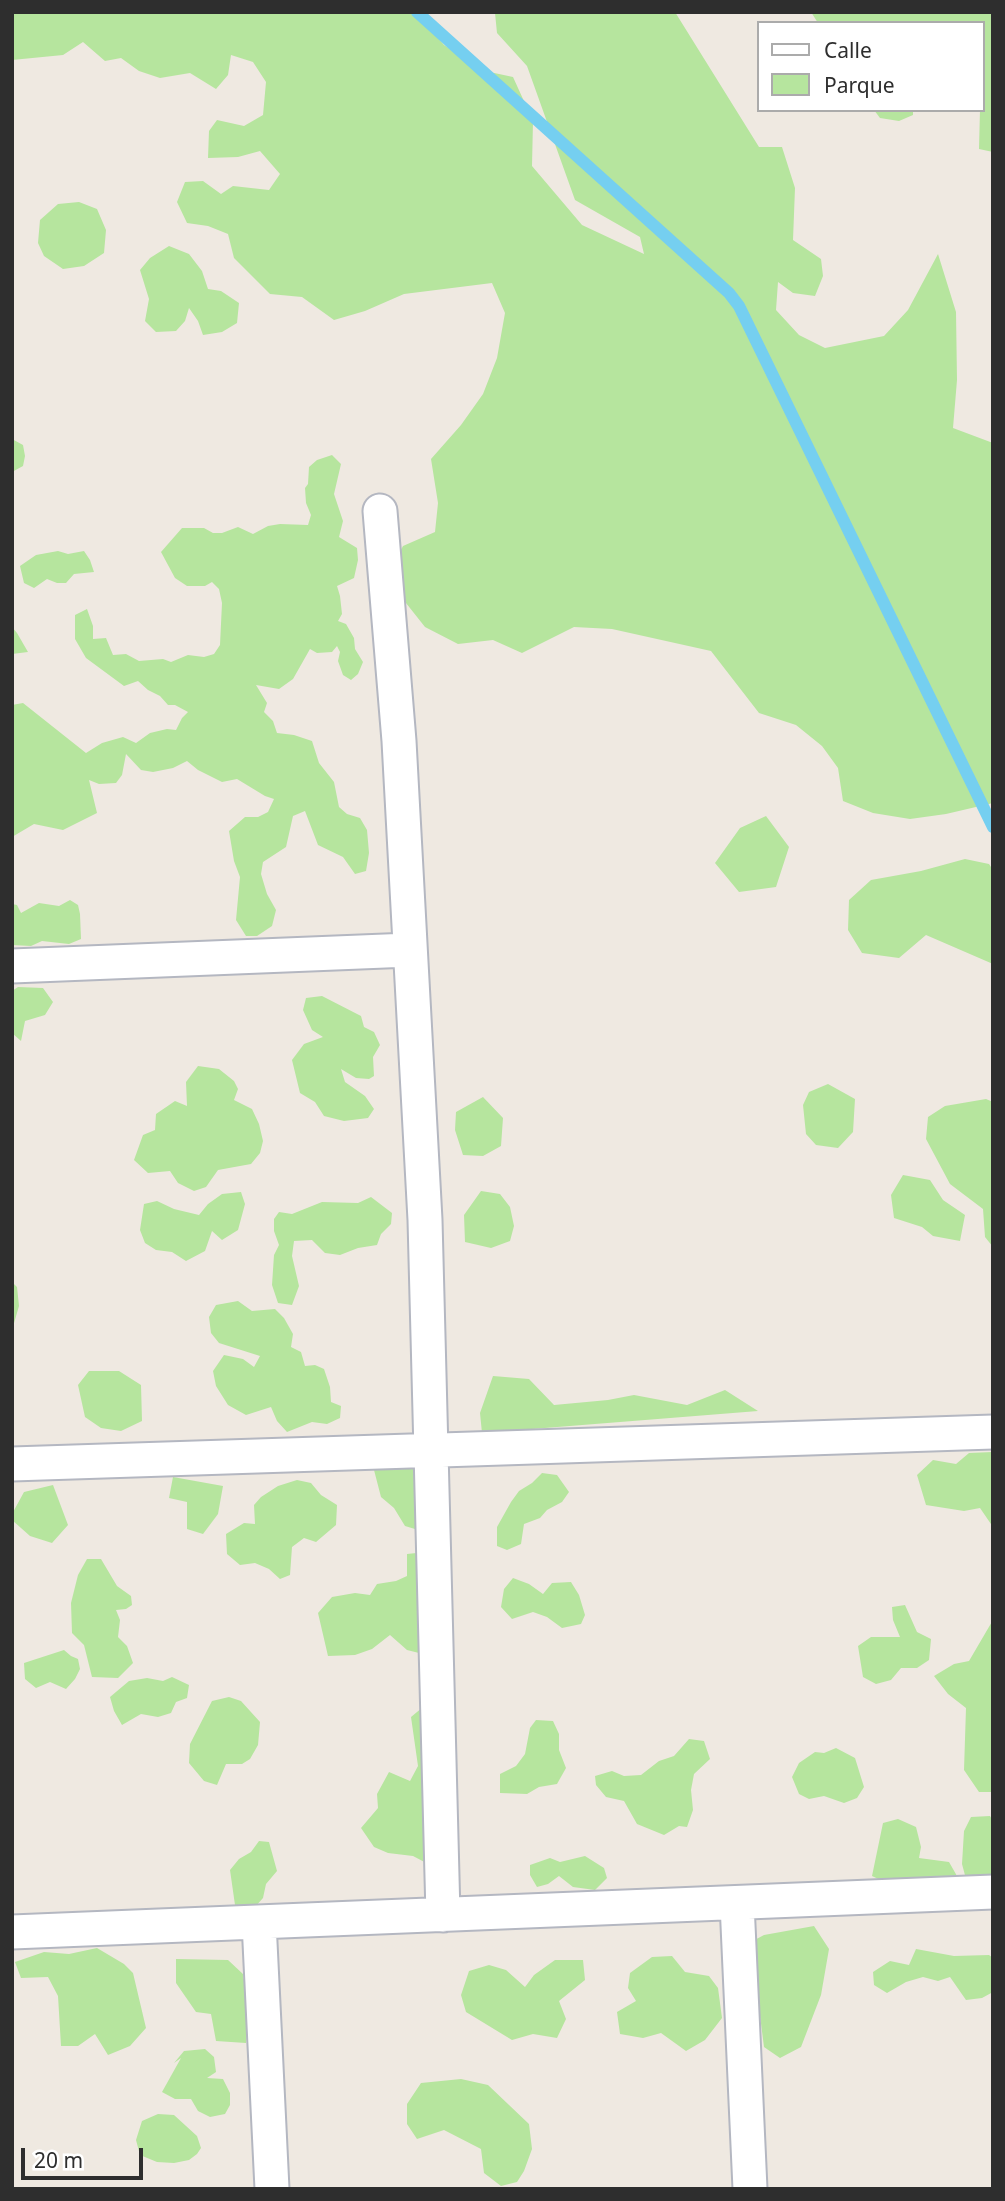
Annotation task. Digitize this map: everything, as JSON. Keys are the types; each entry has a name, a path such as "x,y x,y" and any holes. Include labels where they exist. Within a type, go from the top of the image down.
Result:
{"street":[{"path":"380,511 400,741 425,1220 443,1915"},
{"path":"12,967 410,950"},
{"path":"12,1464 993,1432"},
{"path":"12,1932 993,1892"},
{"path":"737,1903 750,2189"},
{"path":"259,1922 272,2189"}],"green space":[{"path":"12,12 416,12 444,45 485,71 513,77 533,121 532,166 582,225 644,254 640,237 575,200 527,66 497,33 495,13 675,12 759,147 782,147 795,188 793,240 821,259 823,276 815,296 793,293 778,282 776,310 799,335 825,348 884,336 908,310 938,254 956,312 957,380 953,428 993,443 993,803 910,819 873,813 843,801 838,768 822,746 796,725 759,713 711,651 612,629 574,627 522,653 493,640 458,644 425,627 402,598 392,567 403,546 435,532 438,503 431,459 461,425 483,394 497,358 505,313 492,283 404,294 365,311 334,320 302,297 270,294 234,258 228,234 208,226 187,223 177,202 185,182 203,181 221,194 233,186 269,190 280,174 260,151 238,157 208,158 209,131 217,120 244,126 263,115 266,82 253,62 231,55 228,75 216,89 190,73 160,78 139,71 121,58 105,61 83,42 63,55 12,60"},
{"path":"811,12 993,12 993,152 979,149 980,112 984,112 984,21 817,21"},
{"path":"876,112 913,112 913,115 899,121 880,118"},
{"path":"79,202 97,209 106,230 104,253 84,266 63,269 44,256 38,243 40,220 58,204"},
{"path":"169,246 189,254 202,271 208,289 221,291 239,303 237,323 222,332 203,335 189,308 185,321 176,331 156,332 145,321 149,299 140,270 150,258"},
{"path":"12,439 23,445 25,456 23,466 12,472"},
{"path":"332,455 341,464 334,494 343,521 339,537 357,548 358,560 354,578 337,586 342,614 338,621 346,624 363,662 358,674 351,680 343,675 337,646 332,652 317,653 310,649 293,679 279,689 256,685 267,703 264,712 273,721 277,733 312,741 319,763 334,782 339,807 347,814 360,818 367,830 369,853 366,871 355,874 343,857 318,845 305,811 293,816 286,847 263,862 261,874 267,894 276,910 272,926 257,936 246,936 236,920 240,877 234,861 229,831 245,817 258,817 268,812 274,799 237,779 222,782 187,761 173,768 153,772 141,770 126,754 122,775 116,783 99,784 89,780 97,813 63,830 34,824 12,837 12,705 23,703 86,753 102,743 123,737 136,743 150,733 176,730 188,712 175,705 168,705 138,681 124,686 86,658 75,639 75,615 87,609 93,626 93,639 106,638 113,655 126,654 139,661 163,659 171,662 188,655 204,657 214,654 220,645 222,603 219,589 212,582 205,586 187,586 175,578 161,552 182,528 204,528 213,533 222,533 238,527 253,534 268,526 280,524 308,525 311,515 306,503 305,488 308,484 309,467 317,460"},
{"path":"58,551 68,554 84,551 94,572 74,574 66,583 47,579 34,588 24,583 20,566 36,555"},
{"path":"12,627 17,633 28,652 12,654"},
{"path":"766,816 789,847 776,887 739,892 715,863 740,828"},
{"path":"965,859 989,864 993,870 993,964 926,935 899,958 862,953 848,930 849,900 871,880 921,871"},
{"path":"70,900 78,905 81,939 69,944 42,941 31,946 12,945 12,904 17,905 21,913 39,903 59,906"},
{"path":"18,987 43,988 53,1002 45,1015 25,1021 21,1041 12,1033 12,991"},
{"path":"322,996 361,1016 364,1027 374,1032 380,1045 373,1057 374,1076 369,1079 356,1078 341,1069 345,1082 365,1096 374,1109 368,1118 344,1121 324,1116 315,1102 300,1093 292,1060 304,1044 323,1037 312,1030 303,1010 306,998"},
{"path":"198,1066 219,1069 234,1081 238,1089 234,1100 252,1109 263,1141 260,1153 251,1164 218,1170 206,1187 194,1191 178,1183 170,1171 148,1173 134,1160 143,1135 155,1130 156,1114 175,1101 187,1106 186,1082"},
{"path":"828,1084 855,1099 853,1132 838,1148 816,1145 806,1134 803,1105 809,1092"},
{"path":"483,1097 503,1118 501,1146 483,1156 463,1155 455,1130 456,1112"},
{"path":"986,1099 993,1102 993,1247 985,1237 983,1209 950,1184 926,1139 928,1117 945,1106"},
{"path":"903,1175 930,1180 943,1200 965,1215 960,1241 933,1236 922,1227 894,1218 891,1195"},
{"path":"481,1191 500,1194 510,1207 514,1226 510,1241 491,1248 465,1242 464,1215"},
{"path":"241,1192 245,1204 238,1230 222,1240 212,1231 205,1251 186,1261 172,1252 156,1250 145,1243 140,1230 144,1204 157,1201 174,1209 199,1215 222,1194"},
{"path":"371,1197 392,1213 391,1224 381,1234 377,1245 340,1255 325,1253 312,1240 294,1241 292,1256 299,1286 292,1305 278,1303 272,1285 274,1255 279,1245 274,1231 274,1219 279,1212 292,1214 322,1202 358,1203"},
{"path":"12,1282 17,1287 19,1306 12,1330"},
{"path":"238,1301 252,1311 275,1309 284,1318 293,1334 291,1347 301,1352 305,1366 315,1365 324,1369 330,1387 331,1402 341,1406 340,1418 327,1424 312,1422 287,1432 277,1421 271,1407 246,1415 228,1405 216,1386 213,1371 224,1355 243,1359 254,1367 260,1356 219,1343 211,1333 209,1317 216,1305"},
{"path":"89,1371 119,1371 141,1385 142,1421 121,1431 101,1428 85,1417 78,1385"},
{"path":"493,1376 529,1379 554,1405 634,1395 687,1405 725,1390 758,1411 482,1433 480,1413"},
{"path":"993,1452 993,1527 980,1508 964,1511 926,1505 917,1475 933,1460 956,1464 969,1453"},
{"path":"401,1462 427,1467 425,1532 405,1526 394,1508 381,1497 374,1470"},
{"path":"542,1473 557,1475 569,1492 562,1502 547,1510 540,1518 524,1524 521,1544 507,1550 497,1546 497,1527 511,1502 519,1491"},
{"path":"173,1477 223,1486 218,1514 203,1534 187,1529 187,1502 169,1498"},
{"path":"297,1480 311,1483 321,1495 337,1505 336,1525 316,1542 304,1538 292,1547 290,1575 280,1579 269,1569 255,1563 240,1565 227,1554 226,1534 244,1523 255,1524 254,1505 261,1497 278,1486"},
{"path":"53,1485 68,1525 52,1543 30,1536 12,1520 12,1514 24,1492"},
{"path":"426,1552 440,1604 419,1616 434,1635 431,1656 407,1650 390,1635 372,1649 355,1655 328,1656 318,1613 332,1597 355,1593 370,1595 377,1584 407,1576 407,1554"},
{"path":"87,1559 101,1559 117,1586 131,1596 132,1605 116,1610 120,1620 118,1637 127,1646 133,1663 118,1678 92,1677 84,1645 72,1633 71,1603 78,1575"},
{"path":"513,1578 529,1584 543,1594 552,1583 571,1582 579,1595 585,1615 581,1624 562,1628 547,1617 533,1612 512,1619 501,1607 504,1589"},
{"path":"905,1605 917,1632 931,1639 929,1660 917,1668 901,1668 891,1680 876,1684 863,1677 858,1646 871,1637 900,1637 893,1620 892,1607"},
{"path":"993,1620 993,1792 979,1792 964,1770 966,1708 948,1694 934,1676 954,1664 969,1661"},
{"path":"64,1650 78,1659 80,1669 66,1689 50,1682 36,1688 25,1679 24,1663"},
{"path":"172,1677 189,1685 187,1698 176,1702 171,1713 158,1717 141,1714 122,1725 110,1697 129,1681 147,1678 163,1681"},
{"path":"229,1697 241,1701 260,1722 258,1745 250,1759 242,1764 226,1764 217,1785 204,1781 189,1763 190,1744 212,1701"},
{"path":"423,1707 432,1866 413,1856 388,1853 374,1847 361,1828 378,1808 377,1794 389,1772 410,1781 418,1766 411,1717"},
{"path":"536,1720 553,1721 559,1734 559,1750 566,1768 557,1784 539,1787 527,1794 500,1793 500,1774 516,1766 525,1754 530,1728"},
{"path":"689,1739 704,1741 710,1759 694,1774 691,1790 693,1810 687,1827 679,1826 664,1835 637,1824 624,1801 606,1797 596,1785 595,1776 612,1771 624,1776 641,1775 659,1761 674,1756"},
{"path":"836,1748 855,1758 864,1787 857,1798 844,1803 824,1796 809,1799 799,1794 792,1777 799,1763 815,1752 824,1753"},
{"path":"990,1816 993,1821 993,1884 966,1879 962,1864 964,1831 971,1817"},
{"path":"898,1819 916,1827 921,1847 919,1858 949,1862 957,1876 942,1887 889,1884 872,1876 883,1823"},
{"path":"259,1841 269,1842 277,1871 266,1884 263,1898 254,1908 235,1905 230,1870 239,1859 251,1852"},
{"path":"585,1856 604,1868 607,1878 595,1890 573,1887 559,1876 548,1884 537,1887 530,1875 530,1865 550,1858 560,1862"},
{"path":"814,1926 829,1949 821,1995 801,2047 780,2058 764,2047 759,2008 751,1997 749,1943 764,1935"},
{"path":"97,1948 124,1964 133,1973 146,2028 130,2046 108,2055 95,2034 78,2046 61,2046 58,1996 48,1977 21,1978 15,1962 44,1952 69,1954"},
{"path":"916,1949 954,1956 989,1955 993,1958 993,1992 982,1998 966,2000 950,1977 938,1981 923,1977 906,1982 887,1993 874,1985 873,1972 890,1961 909,1965"},
{"path":"672,1956 685,1972 709,1976 718,1988 722,2018 705,2040 686,2051 661,2033 643,2038 620,2034 617,2012 636,2001 628,1988 630,1973 652,1957"},
{"path":"176,1959 228,1960 243,1974 249,2009 246,2043 216,2041 211,2014 196,2012 176,1983"},
{"path":"555,1960 583,1960 585,1980 559,2001 566,2019 557,2038 533,2034 512,2040 466,2012 461,1995 469,1971 489,1965 506,1970 525,1987 534,1975"},
{"path":"205,2049 214,2057 216,2072 207,2078 223,2079 230,2093 230,2105 225,2114 210,2117 198,2111 191,2099 175,2099 162,2092 181,2058 174,2063 184,2051"},
{"path":"461,2079 488,2085 529,2124 532,2149 517,2182 501,2186 484,2173 481,2149 444,2130 417,2139 407,2124 407,2104 421,2083"},
{"path":"158,2114 174,2115 197,2136 201,2148 197,2154 189,2160 174,2163 157,2162 140,2155 136,2140 142,2121"}],"waterway":[{"path":"417,12 729,293 739,306 993,827"}]}
